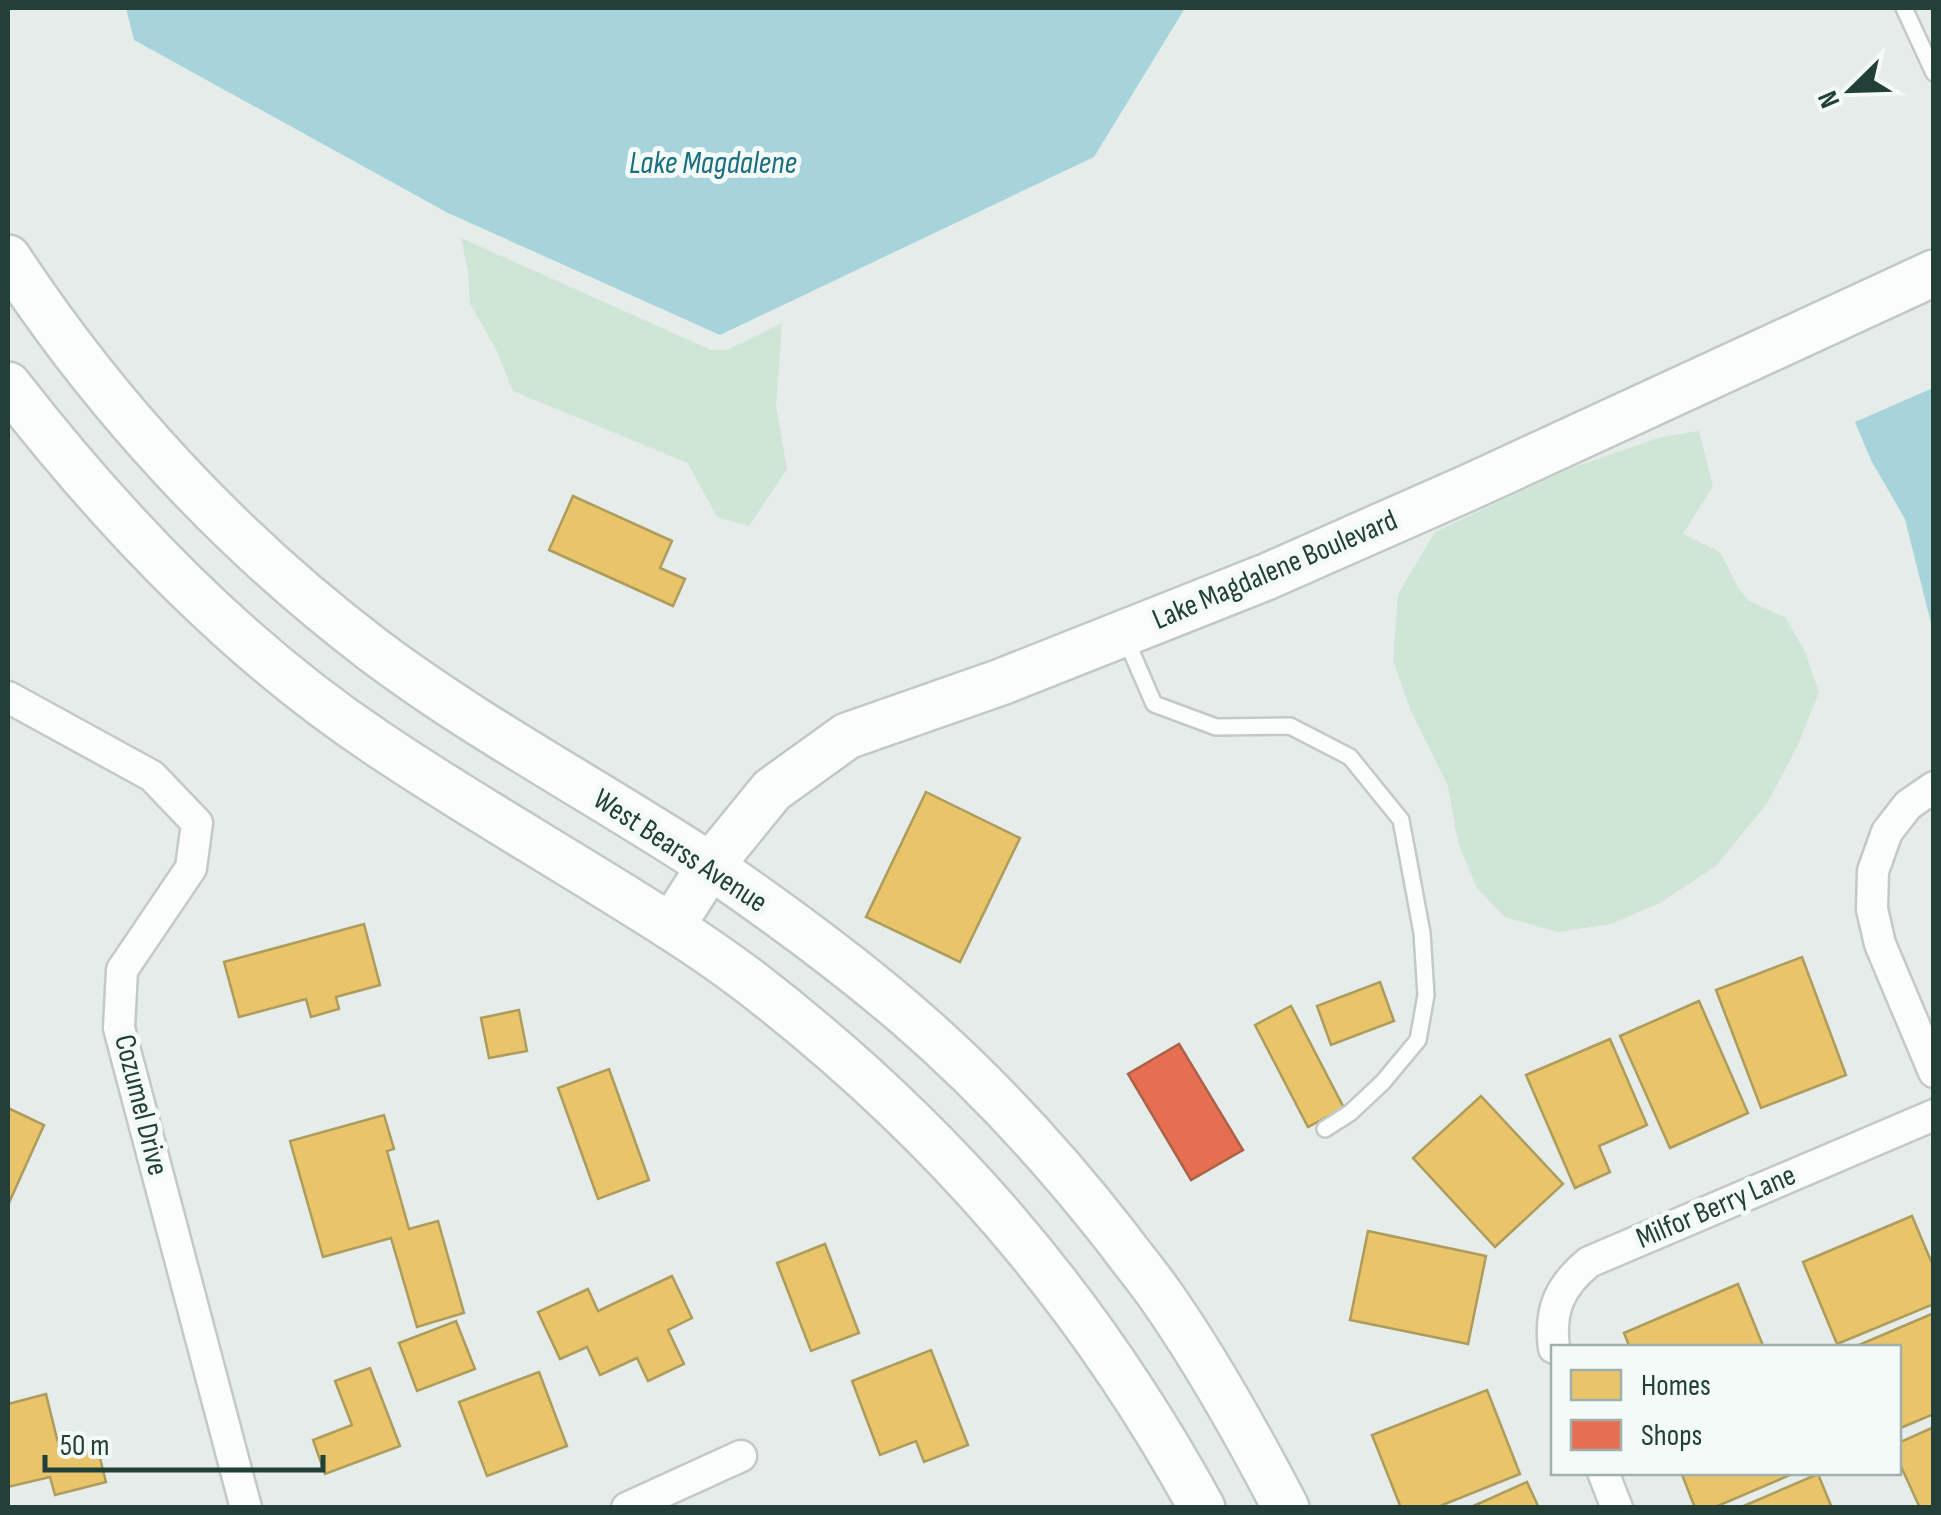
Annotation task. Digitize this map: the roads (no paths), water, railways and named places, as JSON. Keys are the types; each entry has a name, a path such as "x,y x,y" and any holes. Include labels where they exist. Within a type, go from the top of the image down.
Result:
{"main road":[{"name":"West Bearss Avenue","path":"8,258 48,318 148,442 316,604 375,651 710,866 843,962 907,1014 992,1094 1092,1207 1160,1295 1219,1387 1286,1508"},
{"name":"Lake Magdalene Boulevard","path":"670,926 710,866 772,790 847,736 1002,682 1266,576 1455,494 1934,272"},
{"path":"8,385 98,495 256,651 375,742 670,926 746,979 882,1092 998,1211 1055,1281 1165,1440 1202,1508"}],"street":[{"name":"Cozumel Drive","path":"8,698 152,776 197,824 191,868 122,970 119,1028 246,1508"},
{"path":"1934,787 1908,805 1886,832 1873,871 1872,909 1880,944 1934,1072"},
{"name":"Milfor Berry Lane","path":"1554,1345 1553,1318 1560,1293 1589,1262 1934,1115"},
{"path":"626,1508 741,1456"},
{"path":"1604,1475 1618,1508"}],"lane":[{"path":"1904,8 1934,73"},
{"path":"1124,634 1154,704 1216,727 1290,726 1350,756 1401,820 1422,932 1426,996 1418,1040 1384,1082 1350,1113 1325,1129"}],"water":[{"name":"Lake Magdalene","path":"126,8 1185,8 1094,157 720,335 448,213 134,40"},
{"path":"1933,388 1933,631 1905,519 1871,460 1855,422"}]}
